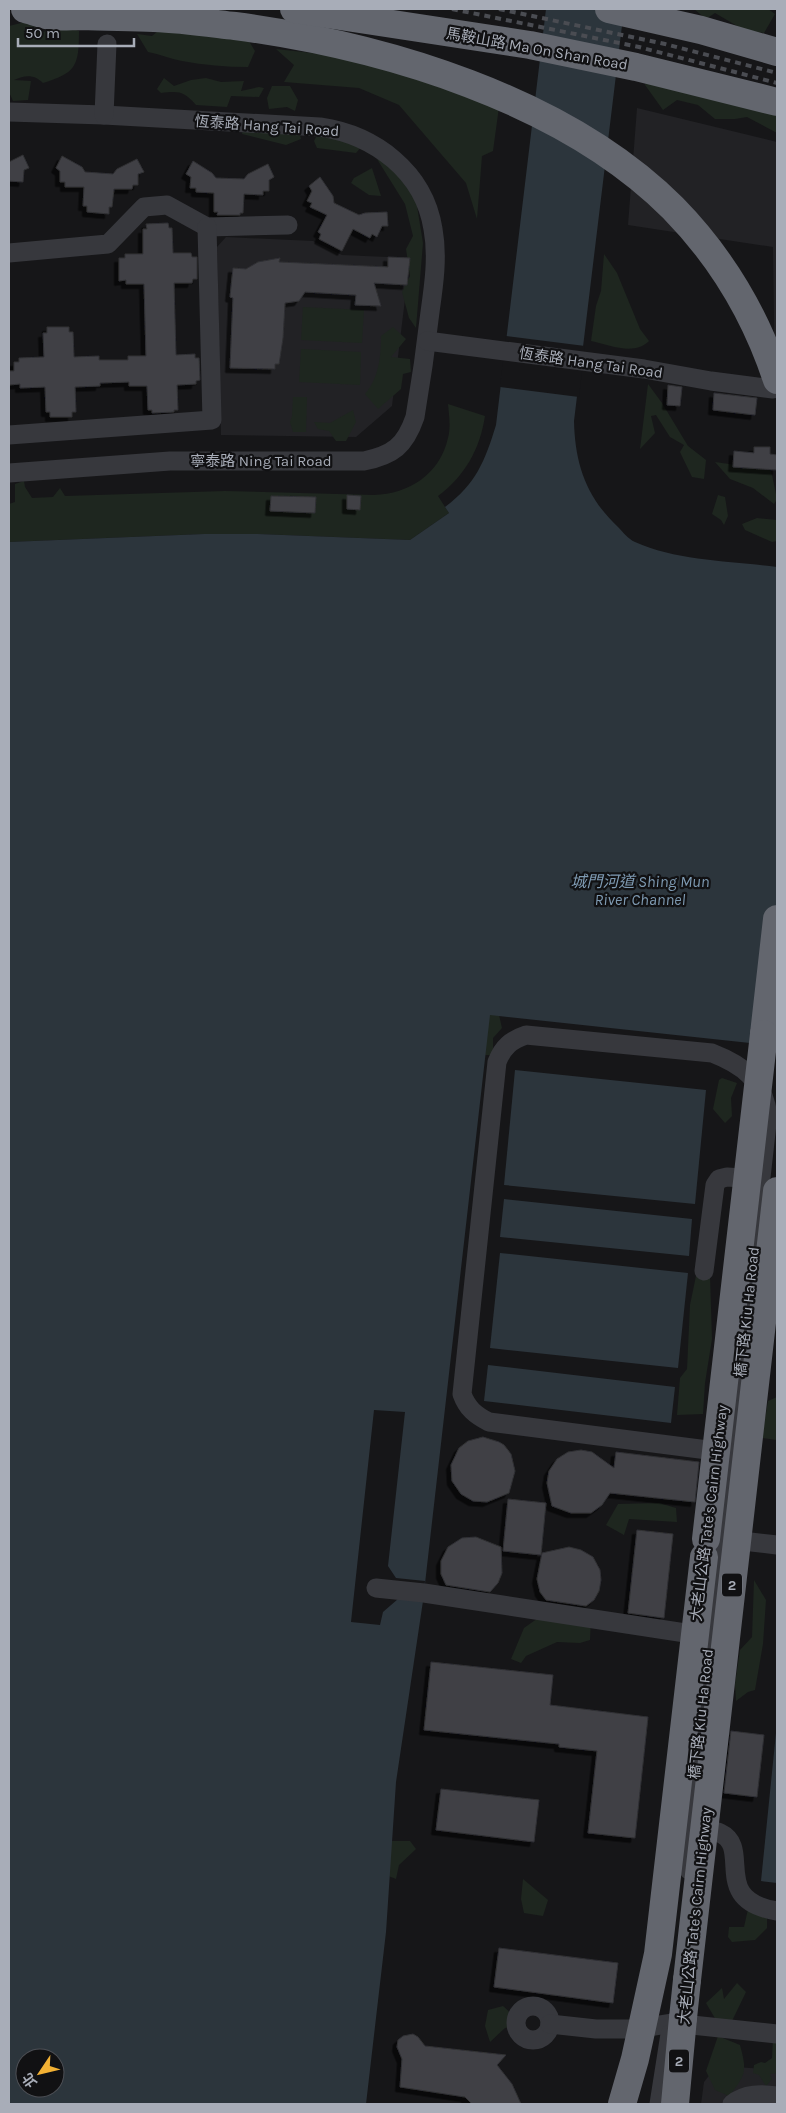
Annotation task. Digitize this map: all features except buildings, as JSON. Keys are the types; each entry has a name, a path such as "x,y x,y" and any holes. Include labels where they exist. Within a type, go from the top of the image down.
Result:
{"highway":[{"path":"25,9 50,16 156,18 263,30 342,44 439,72 504,98 555,124 617,162 661,197 707,247 728,276 756,326 775,385"},
{"name":"馬鞍山路 Ma On Shan Road","path":"294,9 512,42 636,67 777,102"},
{"path":"609,9 701,30 777,52"},
{"name":"大老山公路 Tate's Cairn Highway","path":"622,2104 637,2049 658,1954 777,919"},
{"name":"大老山公路 Tate's Cairn Highway","path":"675,2104 769,1185"}],"street":[{"path":"104,115 107,44"},
{"name":"恆泰路 Hang Tai Road","path":"9,112 104,115 320,127 348,132 378,146 396,161 421,195 433,227 436,248 427,341 775,385"},
{"path":"9,253 108,244 144,207 166,205 207,227 288,225"},
{"path":"9,435 212,420 207,227"},
{"name":"寧泰路 Ning Tai Road","path":"9,473 170,461 364,461 379,458 398,447 410,431 415,417 427,341"},
{"path":"731,1453 489,1422 476,1416 466,1405 462,1394 497,1062 502,1049 514,1039 526,1035 712,1053 733,1061 751,1074 773,1115"},
{"name":"橋下路 Kiu Ha Road","path":"659,2104 673,2023 689,1869 688,1829 709,1636 731,1453 769,1185 773,1115"},
{"path":"704,1271 715,1186 719,1179 726,1177 769,1185"},
{"path":"721,1539 777,1545"},
{"path":"376,1588 424,1593 709,1636"},
{"path":"688,1829 719,1832 730,1840 734,1852 734,1870 738,1886 748,1901 760,1908 777,1910"},
{"path":"550,2024 606,2029 636,2029 673,2023 777,2034"},
{"path":"732,2104 754,2095 777,2096"}],"shaded area":[{"path":"694,9 768,9 775,14 764,33 744,30 715,13 706,19"},
{"path":"25,22 44,32 56,23 79,31 78,52 73,66 63,76 43,83 29,76 14,80 31,81 28,100 13,101 9,92 9,26"},
{"path":"163,27 247,38 255,51 248,67 215,66 178,60 148,52 137,34 152,36"},
{"path":"276,49 349,57 499,107 493,151 482,156 477,219 466,183 399,105 359,88 284,82 294,65"},
{"path":"164,78 174,86 191,80 206,78 221,82 244,81 241,91 259,87 264,88 259,97 231,96 227,107 196,105 181,93 161,93 157,89"},
{"path":"647,78 777,98 777,133 747,117 715,119 698,105 677,100 663,110 645,85"},
{"path":"272,86 290,86 298,100 295,111 287,107 269,109 267,98"},
{"path":"637,108 777,142 777,385 775,384 773,247 628,225"},
{"path":"243,130 300,135 301,139 286,145 242,134"},
{"path":"329,133 361,147 356,153 317,148 314,141 317,135"},
{"path":"377,159 392,164 416,200 423,243 416,328 409,318 402,292 410,276 406,249 413,236 405,204"},
{"path":"372,168 381,196 369,195 351,183 354,178"},
{"path":"226,237 313,241 342,255 410,258 392,406 356,437 221,435 217,247"},
{"path":"604,254 617,273 640,329 649,341 636,348 614,347 591,341 596,306 601,291"},
{"path":"303,307 364,310 362,343 301,340"},
{"path":"393,327 406,339 391,357 410,359 411,372 403,374 401,389 378,409 365,394 376,374 380,359 381,336"},
{"path":"301,349 361,352 360,385 299,382"},
{"path":"648,384 688,446 706,460 704,479 692,477 680,452 684,445 670,437 656,415 651,416 655,433 640,449"},
{"path":"293,397 307,397 306,432 293,432 290,422"},
{"path":"448,404 485,416 483,428 470,461 456,480 438,496 449,513 410,540 258,534 204,534 9,542 9,504 15,502 15,484 24,481 25,487 32,498 53,497 60,488 65,496 225,491 374,495 399,491 421,480 438,462 444,451 449,434"},
{"path":"353,410 356,422 346,441 336,441 329,431 318,429 314,422 330,423"},
{"path":"715,462 771,470 777,499 774,504 753,488 730,479"},
{"path":"718,495 725,497 728,516 724,525 721,520 712,514"},
{"path":"757,518 777,520 777,541 772,542 745,530 742,524"},
{"path":"485,1003 499,1015 502,1028 493,1038 493,1055 480,1055"},
{"path":"722,1078 737,1083 731,1098 732,1116 725,1123 713,1109 719,1080"},
{"path":"698,1266 710,1275 712,1339 705,1383 703,1414 677,1415 680,1378 687,1369 690,1305"},
{"path":"777,1397 777,1440 762,1438 768,1401"},
{"path":"659,1503 676,1508 677,1522 629,1519 624,1535 606,1525 618,1504"},
{"path":"754,1580 766,1600 763,1644 755,1690 748,1692 736,1701 735,1684 740,1650 752,1637"},
{"path":"548,1611 591,1618 590,1640 580,1643 557,1642 526,1656 521,1663 511,1659 524,1628"},
{"path":"380,1841 410,1841 416,1849 399,1865 396,1879 378,1872"},
{"path":"523,1879 548,1900 543,1916 524,1913 521,1899"},
{"path":"748,1909 767,1918 767,1928 755,1940 732,1942 728,1937 729,1927 744,1927"},
{"path":"737,1983 746,1992 732,2021 716,2020 706,2003 722,1988 724,1999"},
{"path":"503,2006 524,2025 505,2028 490,2042 485,2026 488,2010"},
{"path":"777,2030 777,2073 770,2074 772,2079 766,2086 759,2075 753,2073 754,2065 761,2062 765,2063 772,2058 773,2038"},
{"path":"718,2036 740,2045 744,2061 742,2077 729,2096 715,2090 706,2071"},
{"path":"722,2066 777,2070 777,2104 701,2104 704,2082 712,2072"}],"water":[{"name":"城門河道 Shing Mun River Channel","path":"546,9 624,9 574,421 577,451 584,479 590,492 607,516 632,541 687,557 777,567 777,1046 490,1015 423,1601 396,1782 386,1932 366,2104 9,2104 9,542 204,534 258,534 410,540 449,513 445,507 472,480 488,450 496,425"},
{"path":"515,1070 706,1090 695,1204 504,1185"},
{"path":"504,1199 692,1219 689,1256 500,1237"},
{"path":"500,1253 688,1273 678,1368 490,1348"},
{"path":"488,1365 675,1387 671,1423 484,1401"},
{"path":"777,1723 777,1883 761,1881"}],"pier":[{"path":"506,336 585,346 579,397 500,387"},
{"path":"374,1410 405,1412 388,1566 396,1578 425,1581 423,1601 398,1599 383,1612 380,1625 351,1622"}],"railway":[{"path":"452,9 639,47 777,83"},
{"path":"499,9 665,44 777,73"}]}
